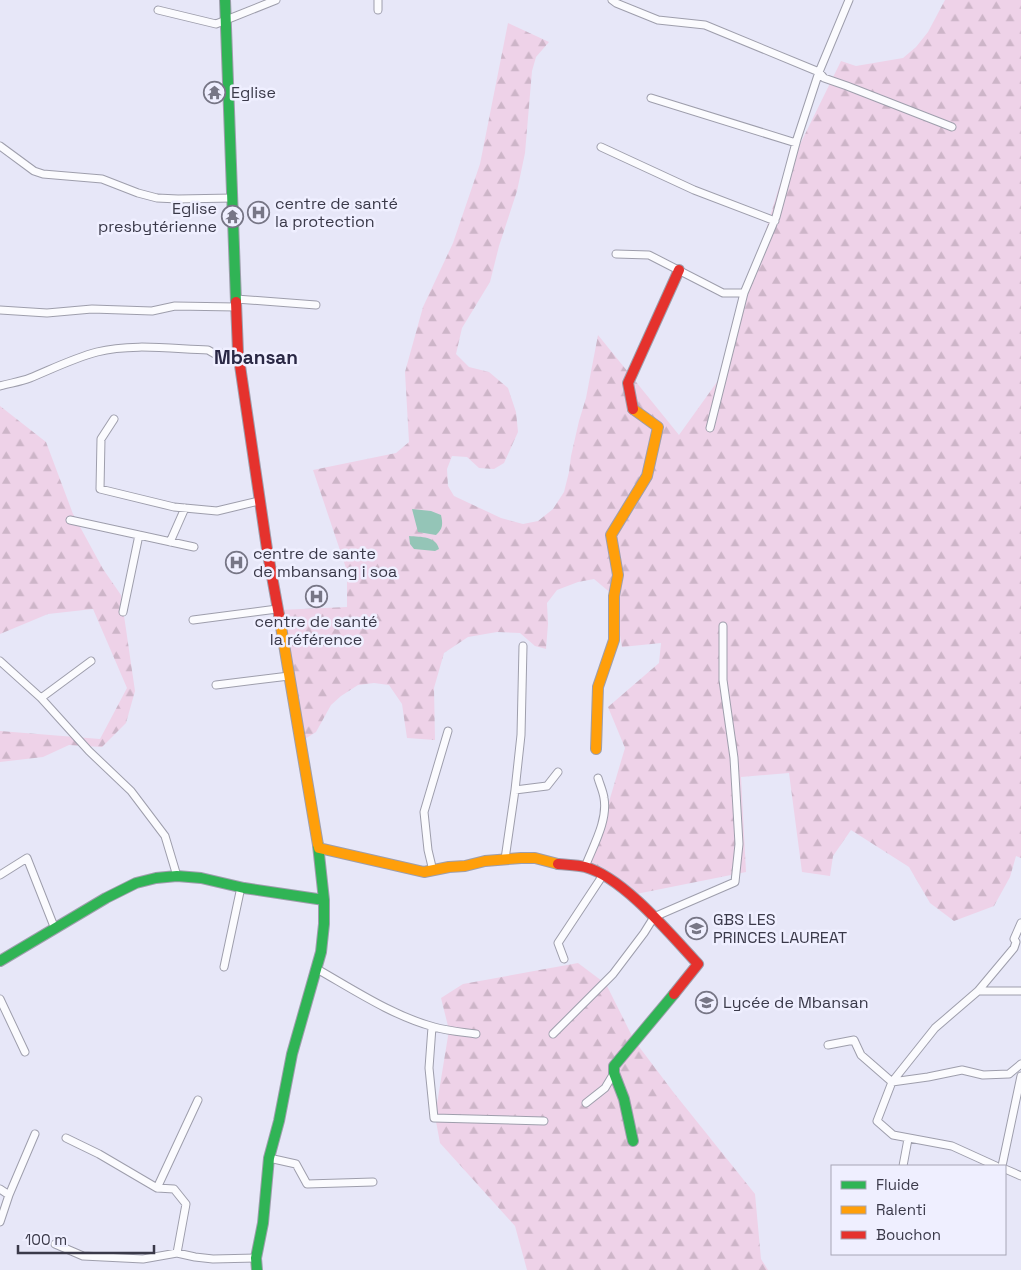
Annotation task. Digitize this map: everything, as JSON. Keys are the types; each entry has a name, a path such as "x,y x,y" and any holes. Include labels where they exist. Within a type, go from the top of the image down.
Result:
{"street":[{"path":"226,0 238,352 259,501 319,848 324,900 324,924 317,969 292,1054 279,1121 269,1158 263,1222 256,1258 257,1270"},
{"path":"158,10 216,24 276,0"},
{"path":"378,0 378,10"},
{"path":"612,0 658,20 705,25 819,72 824,78 952,127"},
{"path":"710,428 744,293 775,221 796,143 819,72 849,0"},
{"path":"651,98 796,143"},
{"path":"0,146 34,171 44,174 102,179 156,198 233,198"},
{"path":"601,147 694,190 775,221"},
{"path":"616,254 650,255 723,293 744,293"},
{"path":"596,749 598,687 614,640 614,596 618,575 611,535 647,476 658,427 632,408 628,383 680,270"},
{"path":"0,310 47,313 92,309 152,311 175,306 236,303 316,305"},
{"path":"0,386 28,379 99,351 122,348 154,348 208,350 215,354 238,352"},
{"path":"114,419 101,439 100,489 166,505 217,511 259,501"},
{"path":"170,542 185,508"},
{"path":"70,520 194,547"},
{"path":"123,612 139,535"},
{"path":"193,620 277,609"},
{"path":"553,1034 613,974 654,917 735,882 739,844 734,758 722,680 723,626"},
{"path":"505,859 515,790 520,735 523,646"},
{"path":"0,661 41,698 89,751 131,791 165,836 177,876"},
{"path":"41,698 90,661"},
{"path":"216,685 289,676"},
{"path":"433,871 428,850 424,812 448,731"},
{"path":"515,790 547,786 558,772"},
{"path":"586,868 600,828 604,807 604,798 598,778"},
{"path":"319,848 424,872 485,861 535,858 557,864 586,868 603,875 618,885 654,917 698,964 614,1066 614,1073 624,1099 633,1140"},
{"path":"0,875 27,858 55,929"},
{"path":"564,959 558,943 603,875"},
{"path":"0,961 106,898 136,883 156,878 177,876 201,878 241,887 324,900"},
{"path":"224,967 241,887"},
{"path":"986,1164 952,1146 893,1136 877,1121 892,1082 935,1028 978,991 1014,948 1016,942 1014,939 1021,923"},
{"path":"317,969 392,1010 432,1027 476,1034"},
{"path":"978,991 1021,990"},
{"path":"0,999 24,1052"},
{"path":"432,1027 429,1068 434,1118 544,1121"},
{"path":"828,1045 854,1040 861,1055 892,1082 962,1070 983,1075 1009,1074 1021,1076 1002,1165"},
{"path":"1009,1074 1021,1064"},
{"path":"586,1103 605,1088 614,1073"},
{"path":"157,1188 198,1100"},
{"path":"0,1222 9,1195 35,1134"},
{"path":"66,1138 99,1154 157,1188 174,1189 186,1204 177,1253"},
{"path":"903,1165 908,1139"},
{"path":"269,1158 296,1164 307,1184 373,1182"},
{"path":"1006,1169 1021,1176"},
{"path":"0,1189 9,1195"},
{"path":"55,1244 83,1256 143,1259 177,1253 213,1259 256,1258"}],"green space":[{"path":"945,0 1021,0 1021,858 1016,856 1010,877 994,906 954,921 930,903 909,867 851,830 833,856 830,876 802,872 789,773 741,777 746,872 631,895 591,862 625,748 608,707 659,663 661,643 622,647 613,595 594,579 578,582 557,590 547,603 546,649 535,646 520,633 497,632 468,637 444,653 434,688 435,740 407,738 402,704 389,685 374,683 358,685 341,696 331,705 316,732 300,742 279,610 347,607 347,571 313,470 396,453 409,442 405,372 423,307 453,243 480,164 508,23 549,42 536,57 532,71 525,153 517,191 499,246 490,282 462,328 456,354 469,367 489,372 508,388 516,412 518,432 504,463 494,469 479,468 467,457 452,456 447,469 448,486 454,496 501,518 523,524 538,521 553,509 564,492 579,421 586,398 598,335 679,435 722,375 779,187 841,61 856,66 903,58 916,47 928,32"},
{"path":"0,406 46,442 73,514 103,569 121,595 135,691 126,723 102,747 69,745 43,757 0,762 0,731 100,739 127,688 93,609 48,614 0,634"},
{"path":"578,963 606,984 634,1040 755,1194 761,1259 768,1270 527,1270 515,1226 440,1143 435,1116 449,1030 441,998 463,984"}],"shaded area":[{"path":"412,509 431,511 441,515 442,526 440,531 436,535 418,532"},
{"path":"409,536 431,539 439,549 435,551 414,549 410,544"}],"traffic: fast":[{"path":"225,0 236,302"},
{"path":"257,1270 256,1258 263,1223 269,1158 279,1121 292,1054 321,952 324,900 318,845"},
{"path":"0,961 106,898 136,883 156,878 177,876 201,878 244,888 324,900"},
{"path":"633,1141 624,1099 614,1073 614,1066 674,994"}],"traffic: slow":[{"path":"596,749 598,687 614,640 614,596 618,575 611,535 647,476 658,427 633,409"},
{"path":"279,615 318,845"},
{"path":"319,848 424,872 485,861 521,858 535,858 558,864"}],"traffic: jam":[{"path":"633,409 628,383 679,270"},
{"path":"236,302 238,352 267,549 279,615"},
{"path":"558,864 585,867 615,882 646,908 698,964 674,994"}],"place":[{"name":"Eglise","path":"215,92"},
{"name":"centre de santé la protection","path":"259,212"},
{"name":"Eglise presbytérienne","path":"233,217"},
{"name":"centre de sante de mbansang i soa","path":"237,562"},
{"name":"centre de santé la référence","path":"316,597"},
{"name":"GBS LES PRINCES LAUREAT","path":"697,928"},
{"name":"Lycée de Mbansan","path":"707,1002"}],"district":[{"name":"Mbansan","path":"256,357"}]}
